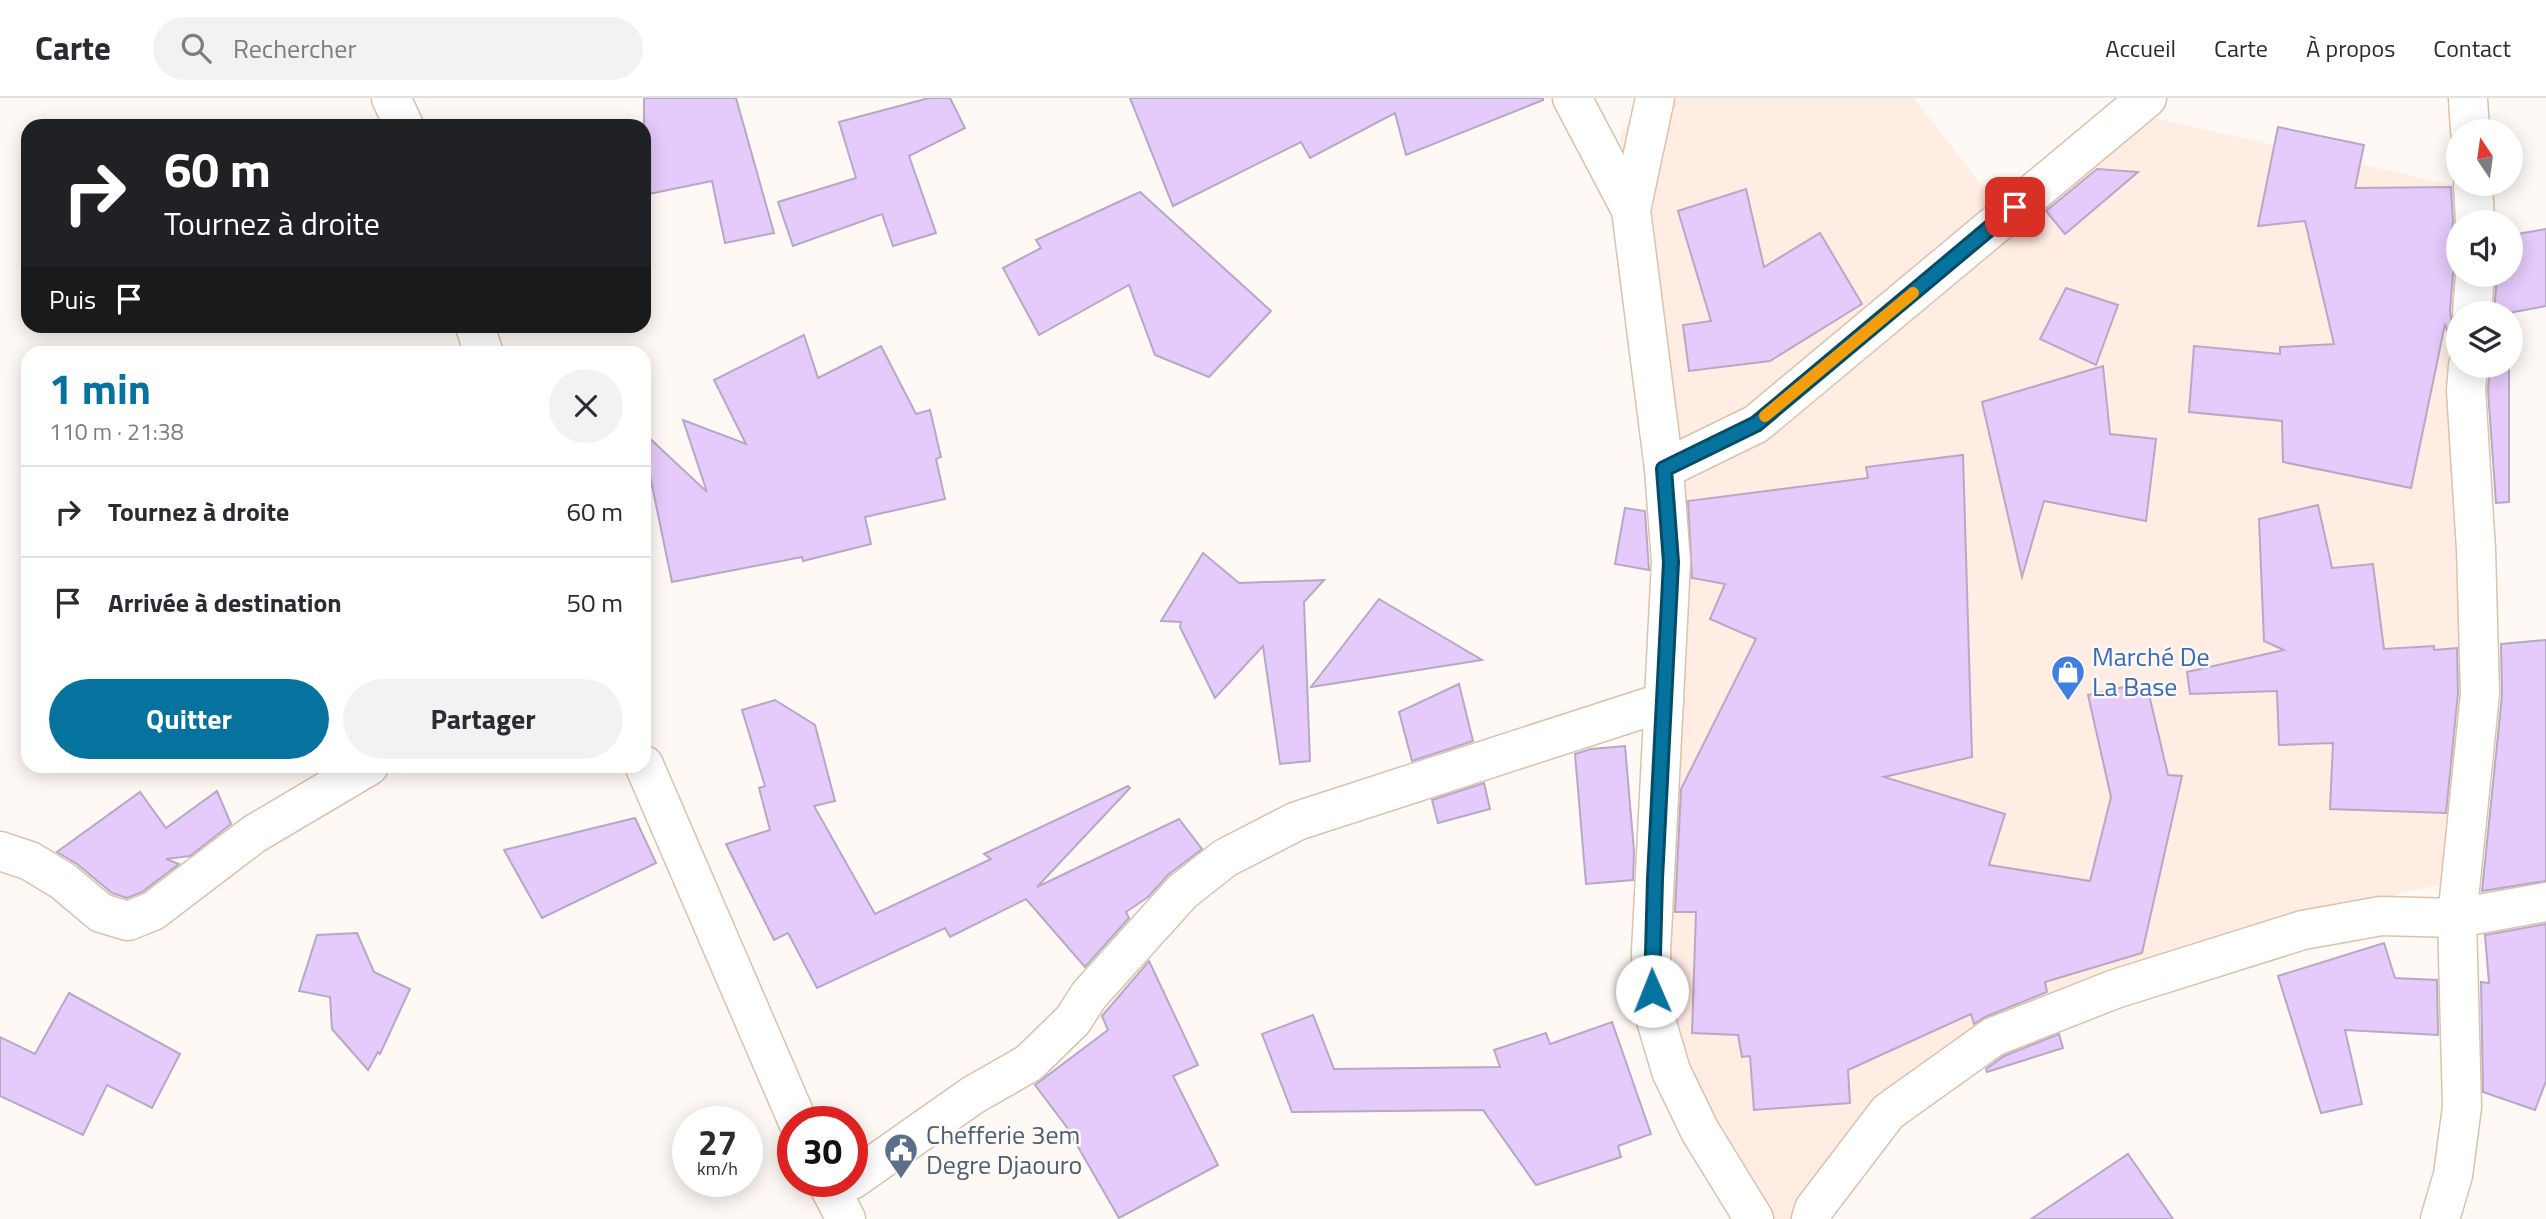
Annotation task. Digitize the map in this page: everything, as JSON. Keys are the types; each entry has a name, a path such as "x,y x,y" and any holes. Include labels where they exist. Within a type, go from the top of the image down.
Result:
{"street":[{"path":"391,98 401,119"},
{"path":"1572,98 1631,210"},
{"path":"1655,98 1631,210 1664,469 1671,562 1651,952 1653,1010 1671,1071 1700,1131 1754,1219"},
{"path":"1664,469 1756,424 2147,98"},
{"path":"2468,98 2469,119"},
{"path":"2440,1219 2453,1175 2462,1107 2456,918 2480,694 2467,378"},
{"path":"868,1172 973,1095 1029,1063 1073,1020 1089,995 1182,892 1225,858 1297,821 1664,702"},
{"path":"0,851 30,861 63,881 101,913 128,921 153,911 254,835 357,773"},
{"path":"647,773 791,1106"},
{"path":"1811,1219 1814,1209 1888,1112 1993,1037 2115,989 2303,930 2381,916 2456,918 2546,902"}],"shaded area":[{"name":"Marché De La Base","path":"1646,98 1914,98 1993,200 2131,113 2446,184 2446,196 2472,196 2465,210 2446,210 2446,287 2459,287 2459,301 2446,301 2446,378 2459,378 2479,879 2415,890 2204,943 1972,1029 1827,1219 1753,1219 1659,1009 1658,514 1620,135"}],"building":[{"path":"644,98 736,98 774,233 725,243 712,181 651,194 651,119 644,119"},
{"path":"929,98 950,98 965,128 909,156 936,233 893,246 882,214 793,246 778,202 856,178 839,122"},
{"path":"1130,98 1543,100 1406,155 1395,113 1310,158 1301,142 1173,206"},
{"path":"2278,127 2364,145 2355,188 2446,187 2446,196 2452,196 2452,210 2446,210 2446,287 2452,287 2451,301 2446,301 2446,327 2445,324 2411,488 2283,462 2282,421 2189,412 2194,346 2280,354 2280,347 2334,344 2305,221 2258,226"},
{"path":"2097,169 2138,172 2065,234 2046,211"},
{"path":"1746,189 1764,267 1820,233 1862,304 1770,361 1689,371 1683,325 1711,321 1678,211"},
{"path":"1140,192 1271,311 1209,377 1155,355 1129,285 1039,335 1003,268 1041,248 1036,240"},
{"path":"2546,229 2546,306 2523,310 2523,301 2495,301 2496,287 2523,287 2523,233"},
{"path":"2066,288 2118,305 2096,365 2040,339"},
{"path":"804,335 818,378 881,346 916,414 930,410 941,457 936,459 945,499 865,517 871,544 803,561 802,557 672,582 651,481 651,440 707,492 683,420 746,444 714,380"},
{"path":"2103,366 2110,434 2156,439 2146,521 2044,501 2022,577 1982,402"},
{"path":"2489,378 2509,378 2509,502 2496,503"},
{"path":"1963,455 1972,757 1884,777 2005,814 1989,865 2090,881 2111,797 2088,695 2146,682 2168,775 2182,776 2142,953 2045,982 2047,992 1974,1024 1971,1014 1848,1070 1850,1103 1754,1110 1750,1056 1742,1057 1738,1035 1692,1033 1696,912 1675,912 1681,789 1756,639 1710,619 1725,584 1692,578 1688,501 1868,478 1866,467"},
{"path":"2318,505 2332,568 2373,564 2384,649 2434,646 2434,650 2457,648 2458,693 2446,813 2330,809 2333,743 2279,745 2277,691 2190,694 2187,672 2284,650 2264,641 2259,519"},
{"path":"1625,508 1645,511 1649,570 1615,564"},
{"path":"1203,553 1239,583 1324,580 1304,602 1310,761 1280,764 1263,646 1215,698 1180,627 1181,622 1161,621"},
{"path":"1379,599 1482,660 1311,687"},
{"path":"2546,640 2546,881 2482,891 2502,696 2501,644"},
{"path":"1459,684 1473,741 1412,761 1399,712"},
{"path":"775,700 815,725 835,801 814,806 875,914 991,859 984,854 1128,786 1130,788 1037,887 1179,819 1202,849 1168,875 1148,897 1126,912 1129,918 1085,967 1026,899 950,937 945,928 817,988 788,933 774,940 726,844 770,830 759,788 765,786 742,710"},
{"path":"1625,746 1634,851 1633,880 1586,884 1575,754 1591,749"},
{"path":"1484,783 1490,809 1438,823 1432,800"},
{"path":"217,791 231,824 190,856 166,859 179,864 142,892 127,898 112,893 77,864 57,852 140,792 166,828"},
{"path":"635,818 656,863 542,918 504,850"},
{"path":"2546,924 2546,1081 2535,1110 2483,1092 2481,982 2489,983 2485,935"},
{"path":"357,933 374,972 410,989 380,1054 378,1052 368,1070 332,1029 330,997 299,991 317,935"},
{"path":"2384,943 2395,978 2437,980 2438,1035 2345,1030 2362,1104 2321,1113 2278,976"},
{"path":"1149,961 1198,1065 1173,1076 1218,1165 1119,1218 1066,1126 1035,1085 1108,1030 1102,1016"},
{"path":"69,993 180,1054 152,1108 107,1085 83,1135 0,1096 0,1037 35,1054"},
{"path":"1313,1015 1334,1069 1500,1067 1494,1050 1546,1033 1550,1044 1612,1022 1651,1134 1618,1146 1621,1157 1536,1185 1483,1110 1292,1112 1262,1034"},
{"path":"2059,1034 2063,1048 1987,1072 1986,1069 2004,1056"},
{"path":"2128,1154 2173,1219 2031,1219"}],"slow traffic":[{"path":"1765,416 1913,293"}],"place":[{"name":"Marché De La Base","path":"2068,702"},
{"name":"Chefferie 3em Degre Djaouro","path":"901,1180"}],"route":[{"path":"1652,991 1651,952 1671,562 1664,469 1756,424 2015,207"}]}
